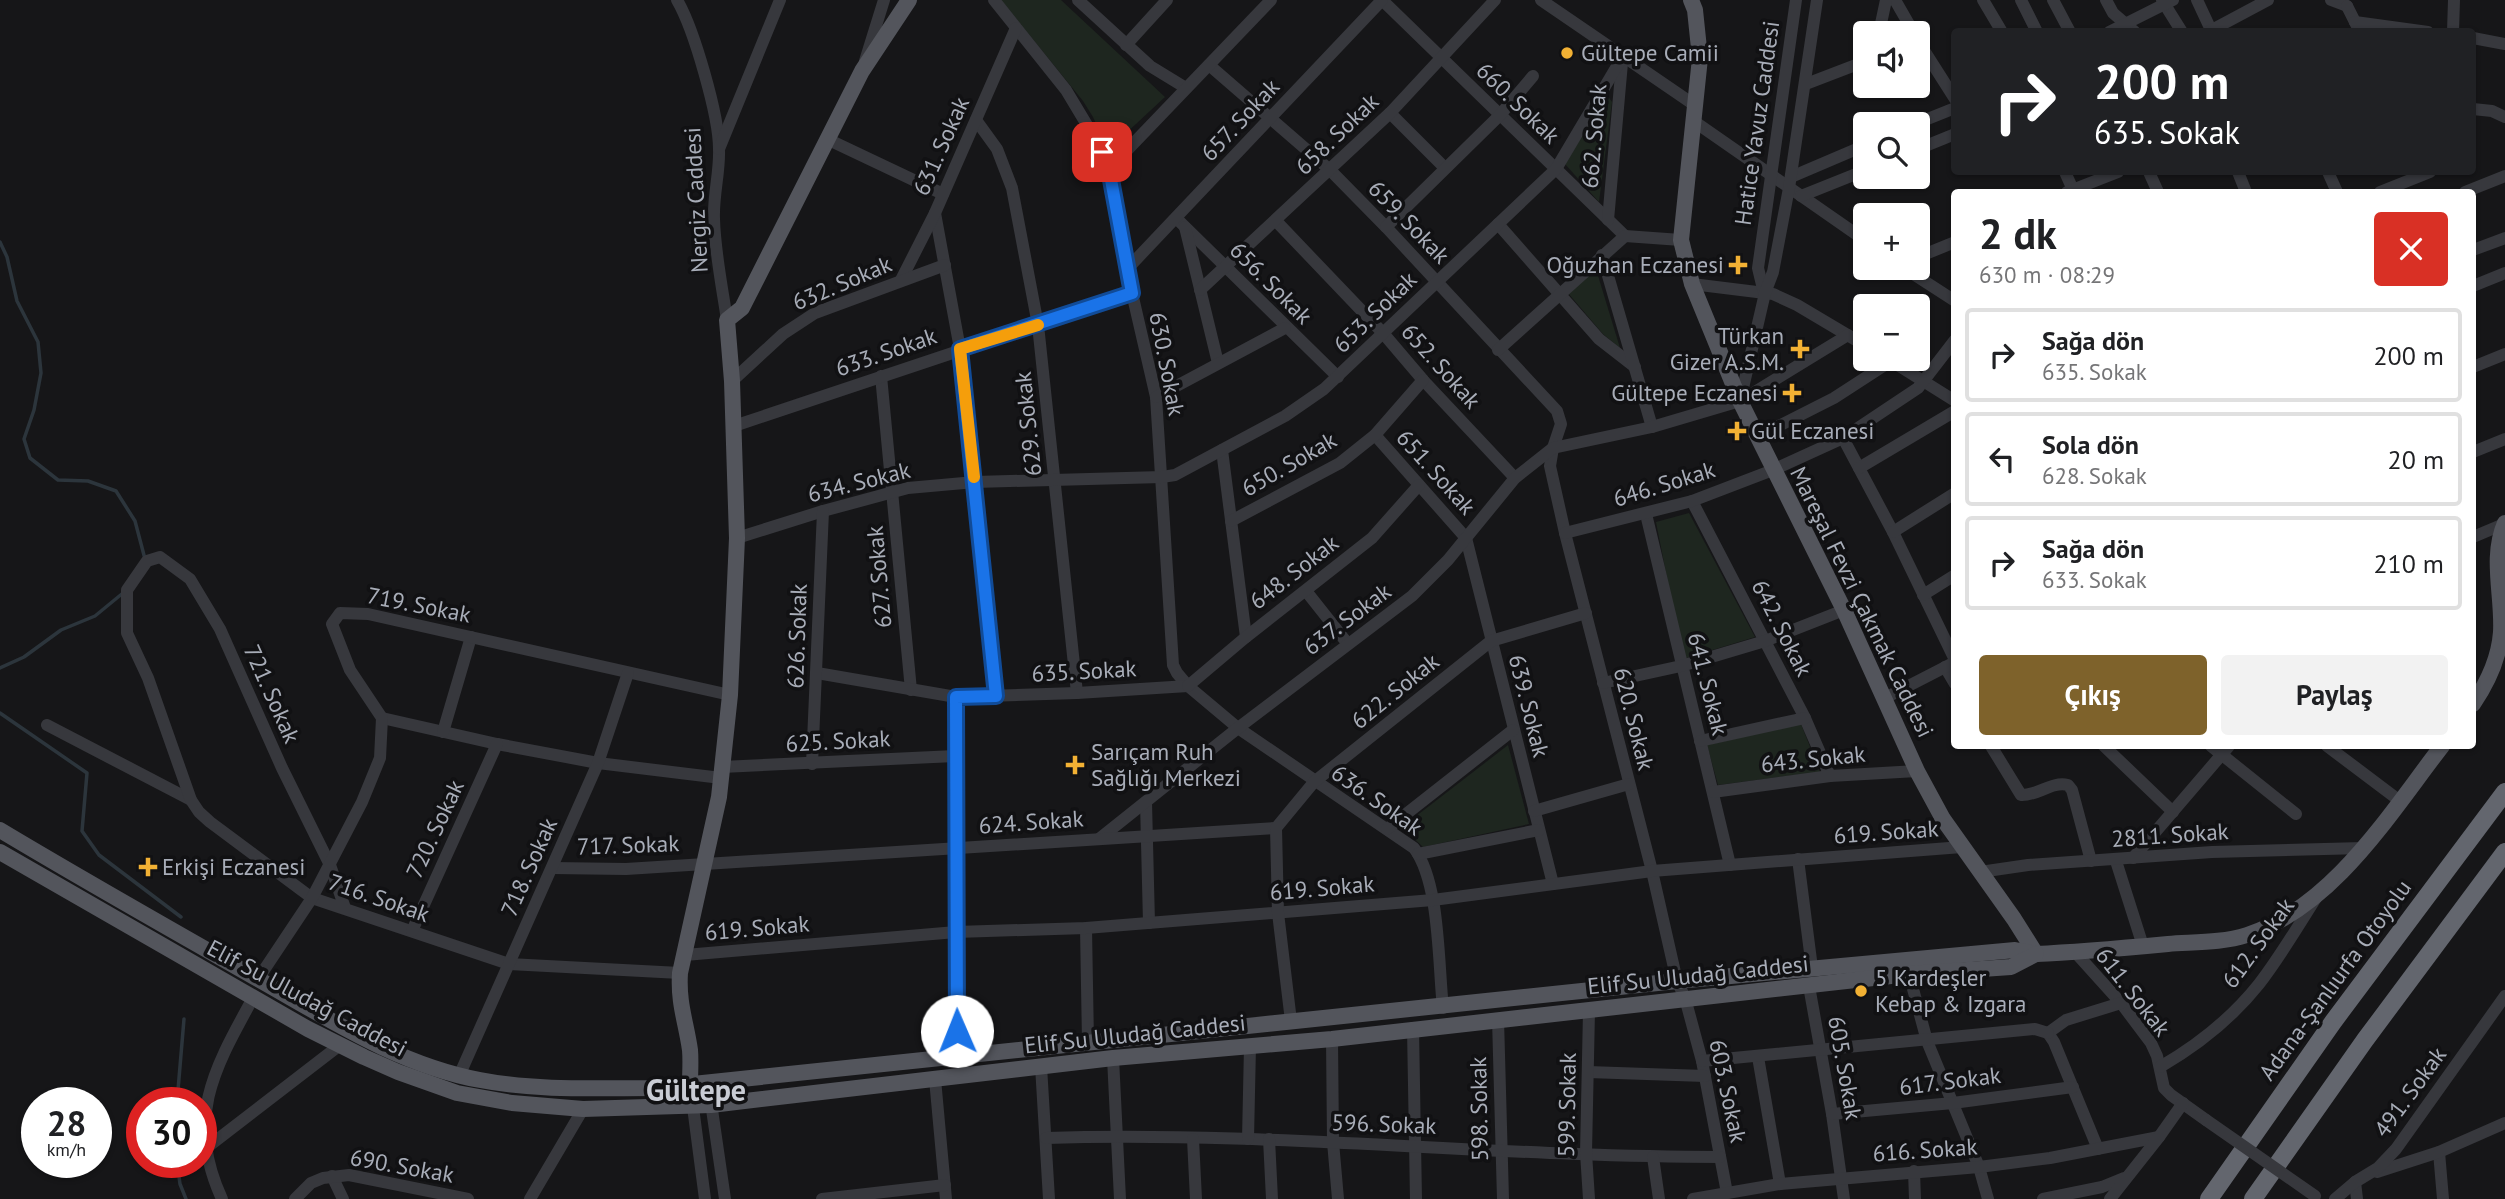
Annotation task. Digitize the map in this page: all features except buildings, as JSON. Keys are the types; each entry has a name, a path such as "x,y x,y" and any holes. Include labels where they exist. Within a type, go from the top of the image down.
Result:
{"highway":[{"name":"Adana-Şanlıurfa Otoyolu","path":"2208,1199 2333,1022 2505,792"},
{"path":"2253,1199 2365,1040 2505,852"}],"main road":[{"path":"690,1084 690,1051 679,1001 680,973 722,772 730,695 737,538 732,381 727,320 741,308 862,71 909,0"},
{"name":"Mareşal Fevzi Çakmak Caddesi","path":"1691,0 1698,27 1700,58 1681,240 1692,284 1740,401 1844,610 1917,771 1943,819 2036,954"},
{"path":"2476,694 2494,666 2498,651 2502,609 2497,552 2505,523"},
{"name":"Elif Su Uludağ Caddesi","path":"0,830 123,904 377,1045 459,1076 507,1084 655,1088 1812,968 2015,950 2036,954 2075,952 2228,939 2245,935 2293,913 2320,892 2363,848 2440,749"},
{"name":"Elif Su Uludağ Caddesi","path":"0,852 253,998 340,1045 398,1072 457,1093 512,1103 583,1109 711,1105 1113,1058 1332,1039 1909,974 2011,967 2036,954"},
{"path":"690,1051 708,1082"}],"street":[{"path":"719,150 780,0"},
{"path":"862,71 884,0"},
{"name":"630. Sokak","path":"993,0 1066,90 1096,140 1109,169 1132,293 1156,397 1173,665 1188,686"},
{"path":"1078,0 1126,45 1163,75 1186,88"},
{"path":"1109,169 1271,0"},
{"name":"660. Sokak","path":"1382,0 1625,236"},
{"name":"657. Sokak","path":"1128,268 1180,223 1271,117 1382,0"},
{"name":"658. Sokak","path":"1200,290 1390,113 1495,0"},
{"path":"1541,0 1623,56 1771,175 1790,183 1801,196 1853,232"},
{"name":"Hatice Yavuz Caddesi","path":"1765,293 1758,268 1796,0"},
{"path":"1740,401 1765,293 1773,272 1790,183 1817,0"},
{"path":"1882,21 1886,0"},
{"path":"1895,0 1906,21"},
{"path":"1983,0 2000,28"},
{"path":"2021,0 2035,28"},
{"path":"2053,0 2068,28"},
{"path":"2106,0 2113,13 2131,27 2166,2 2180,28"},
{"path":"2196,0 2209,28"},
{"path":"2216,28 2268,0"},
{"path":"2331,0 2351,3 2358,27"},
{"path":"2452,28 2454,0"},
{"path":"1126,45 1159,3"},
{"name":"Nergiz Caddesi","path":"683,4 707,85 719,150 713,213 727,320"},
{"name":"631. Sokak","path":"901,280 935,213 1016,28"},
{"path":"2476,39 2505,44"},
{"name":"653. Sokak","path":"1162,477 1191,468 1306,403 1338,377 1556,169 1623,56"},
{"name":"662. Sokak","path":"1608,220 1623,56"},
{"path":"1930,60 1951,93"},
{"name":"659. Sokak","path":"1209,65 1330,170 1386,226 1556,411 1561,424 1553,448"},
{"path":"1806,84 1853,66"},
{"path":"1386,226 1500,115 1533,76"},
{"path":"2476,109 2492,111 2505,117"},
{"path":"1930,118 1951,110"},
{"path":"1390,113 1445,168"},
{"name":"629. Sokak","path":"976,120 997,149 1012,188 1038,325 1077,693"},
{"path":"1930,144 1951,136"},
{"path":"827,139 943,194"},
{"path":"1790,183 1853,152"},
{"path":"1801,196 1853,175"},
{"path":"2078,189 2111,175"},
{"path":"2390,189 2420,175"},
{"path":"2472,189 2505,176"},
{"path":"935,213 960,349 996,696"},
{"name":"652. Sokak","path":"1276,221 1515,478"},
{"path":"1180,223 1218,363"},
{"name":"656. Sokak","path":"1180,223 1338,377"},
{"path":"1498,224 1599,340 1635,368"},
{"path":"1498,349 1625,236 1681,240"},
{"path":"2476,249 2505,238"},
{"path":"1930,252 1951,244"},
{"path":"1602,255 1652,428"},
{"name":"632. Sokak","path":"732,381 783,334 815,313 945,265"},
{"path":"2476,285 2505,273"},
{"path":"1922,280 1951,299"},
{"path":"1692,284 1773,294 1853,338"},
{"name":"633. Sokak","path":"734,426 1132,293"},
{"path":"1156,397 1285,328"},
{"path":"1553,448 1652,428 1740,401 1848,335"},
{"name":"646. Sokak","path":"1564,533 1692,501 1773,470 1843,438 1910,395 1925,381 1951,345"},
{"path":"2476,367 2505,354"},
{"path":"1757,437 1834,398 1873,371"},
{"path":"1908,371 1951,398"},
{"name":"627. Sokak","path":"881,376 911,690"},
{"name":"650. Sokak","path":"1231,520 1332,468 1375,435 1423,380"},
{"path":"1859,468 1951,413"},
{"name":"651. Sokak","path":"1375,435 1466,538"},
{"path":"1843,438 1893,532 1951,661"},
{"path":"2476,451 2505,439"},
{"name":"637. Sokak","path":"1098,839 1238,728 1412,596 1433,577 1515,478 1553,448"},
{"name":"620. Sokak","path":"1553,448 1550,466 1564,533 1652,871 1677,981 1685,999"},
{"path":"1222,450 1246,636"},
{"name":"634. Sokak","path":"737,538 892,491 975,481 1162,477"},
{"name":"648. Sokak","path":"1188,686 1246,636 1372,538 1419,485"},
{"path":"1893,532 1951,496"},
{"name":"642. Sokak","path":"1692,501 1805,718 1830,776"},
{"name":"626. Sokak","path":"813,764 823,511"},
{"name":"641. Sokak","path":"1646,514 1730,865"},
{"path":"2476,536 2505,523"},
{"name":"639. Sokak","path":"1466,538 1553,884"},
{"name":"721. Sokak","path":"127,590 147,561 160,557 190,579 220,629 282,768 330,865 345,908"},
{"path":"1923,595 1951,578"},
{"name":"716. Sokak","path":"127,590 127,632 153,692 191,800 209,822 312,898 509,964 680,973"},
{"path":"1306,590 1348,644"},
{"path":"1603,683 1681,666 1765,641 1844,610"},
{"name":"719. Sokak","path":"382,718 358,685 345,659 332,624 340,613 368,614 730,695"},
{"name":"622. Sokak","path":"1276,828 1314,782 1491,641 1586,613"},
{"path":"443,732 471,636"},
{"path":"1885,698 1951,664"},
{"name":"718. Sokak","path":"459,1076 598,763 628,673"},
{"name":"635. Sokak","path":"817,673 956,697 1188,686"},
{"name":"636. Sokak","path":"1188,686 1238,728 1314,782 1408,843 1418,854 1430,878 1443,1007"},
{"path":"956,697 957,1056"},
{"path":"258,979 312,898 362,802 380,758 382,718"},
{"name":"625. Sokak","path":"382,718 598,763 722,772 955,756"},
{"path":"1700,741 1805,718"},
{"path":"47,725 191,800"},
{"path":"1387,830 1513,730"},
{"name":"720. Sokak","path":"412,931 497,744"},
{"path":"1993,749 2021,795 2027,796 2059,784 2068,785 2072,790 2091,861"},
{"path":"2107,749 2173,812"},
{"path":"2331,749 2400,801"},
{"path":"2133,858 2225,750 2296,814"},
{"name":"643. Sokak","path":"1713,792 1830,776 1917,771"},
{"path":"1534,811 1629,785"},
{"path":"1146,802 1149,923"},
{"path":"1276,828 1278,913 1292,1021"},
{"name":"624. Sokak","path":"705,863 1276,828"},
{"path":"1418,854 1539,830"},
{"name":"619. Sokak","path":"685,955 956,932 1086,928 1433,900 1652,871 1962,847"},
{"name":"2811. Sokak","path":"1980,872 2133,858 2363,848"},
{"path":"1798,859 1812,968"},
{"path":"2116,860 2143,946"},
{"name":"717. Sokak","path":"552,867 626,869 705,863"},
{"name":"612. Sokak","path":"2160,1067 2193,1048 2221,1024 2259,984 2320,892"},
{"path":"1086,928 1088,1042"},
{"name":"611. Sokak","path":"2075,952 2121,1003 2151,1043 2164,1088 2317,1198"},
{"path":"1909,974 1927,1041 1979,1167 1988,1199"},
{"name":"605. Sokak","path":"1809,986 1844,1199"},
{"name":"491. Sokak","path":"2335,1199 2378,1168 2396,1149 2505,996"},
{"path":"209,1087 220,1057 253,998"},
{"name":"603. Sokak","path":"1685,999 1702,1061 1727,1193"},
{"path":"2048,1033 2066,1020 2121,1003"},
{"name":"599. Sokak","path":"1589,1011 1586,1153 1589,1199"},
{"name":"598. Sokak","path":"1498,1019 1503,1199"},
{"path":"1413,1028 1416,1199"},
{"path":"1702,1061 2035,1029 2048,1033 2054,1042 2098,1149"},
{"path":"1332,1039 1333,1142 1338,1199"},
{"path":"217,1140 340,1045"},
{"path":"1248,1139 1250,1046"},
{"path":"1758,1057 1780,1184"},
{"path":"1113,1058 1120,1199"},
{"path":"1041,1066 1049,1199"},
{"path":"1588,1072 1705,1076"},
{"path":"935,1079 946,1199"},
{"path":"708,1082 724,1199"},
{"path":"690,1084 705,1199"},
{"name":"617. Sokak","path":"1832,1114 1953,1103 2073,1087"},
{"path":"2110,1199 2160,1137 2183,1103"},
{"path":"530,1199 583,1109"},
{"path":"2357,1199 2360,1179 2439,1152 2505,1123"},
{"name":"596. Sokak","path":"1046,1138 1116,1136 1269,1139 1501,1151 1720,1157"},
{"name":"616. Sokak","path":"1693,1199 1780,1184 1979,1167 2050,1158 2160,1137"},
{"path":"1193,1139 1196,1199"},
{"path":"1269,1139 1272,1199"},
{"path":"2439,1152 2443,1199"},
{"path":"1653,1157 1659,1199"},
{"path":"1914,1171 1916,1199"},
{"path":"332,1176 343,1199"},
{"name":"690. Sokak","path":"295,1199 311,1183 332,1176 363,1176 406,1188 468,1199"},
{"path":"212,1178 222,1199"},
{"path":"2043,1199 2102,1187 2126,1178"},
{"path":"822,1199 945,1185"}],"shaded area":[{"path":"1001,0 1061,0 1165,97 1108,150 1083,101"},
{"path":"1607,95 1612,102 1599,202 1565,164"},
{"path":"1596,269 1620,348 1603,334 1568,293"},
{"path":"1689,513 1755,637 1683,659 1656,522"},
{"path":"1801,724 1820,772 1718,785 1707,745"},
{"path":"1508,745 1529,824 1423,847 1402,827"}],"waterway":[{"path":"0,242 7,257 17,301 38,342 41,373 34,410 24,439 30,458 58,480 88,481 116,491 135,521 145,559"},
{"path":"0,668 24,657 61,630 95,616 123,593"},
{"path":"0,713 87,773 82,831 99,855 181,917"},
{"path":"178,1087 184,1019"},
{"path":"179,1178 186,1199"}],"slow traffic":[{"path":"974,477 960,349 1038,325"}],"place":[{"name":"Gültepe Camii","path":"1567,53"},
{"name":"Oğuzhan Eczanesi","path":"1738,265"},
{"name":"Türkan Gizer A.S.M.","path":"1800,349"},
{"name":"Gültepe Eczanesi","path":"1792,393"},
{"name":"Gül Eczanesi","path":"1737,431"},
{"name":"Sarıçam Ruh Sağlığı Merkezi","path":"1075,765"},
{"name":"Erkişi Eczanesi","path":"148,867"},
{"name":"5 Kardeşler Kebap & Izgara","path":"1861,991"}],"district":[{"name":"Gültepe","path":"696,1091"}],"route":[{"path":"957,1031 956,697 996,696 960,349 1132,293 1109,169 1102,152"}]}
